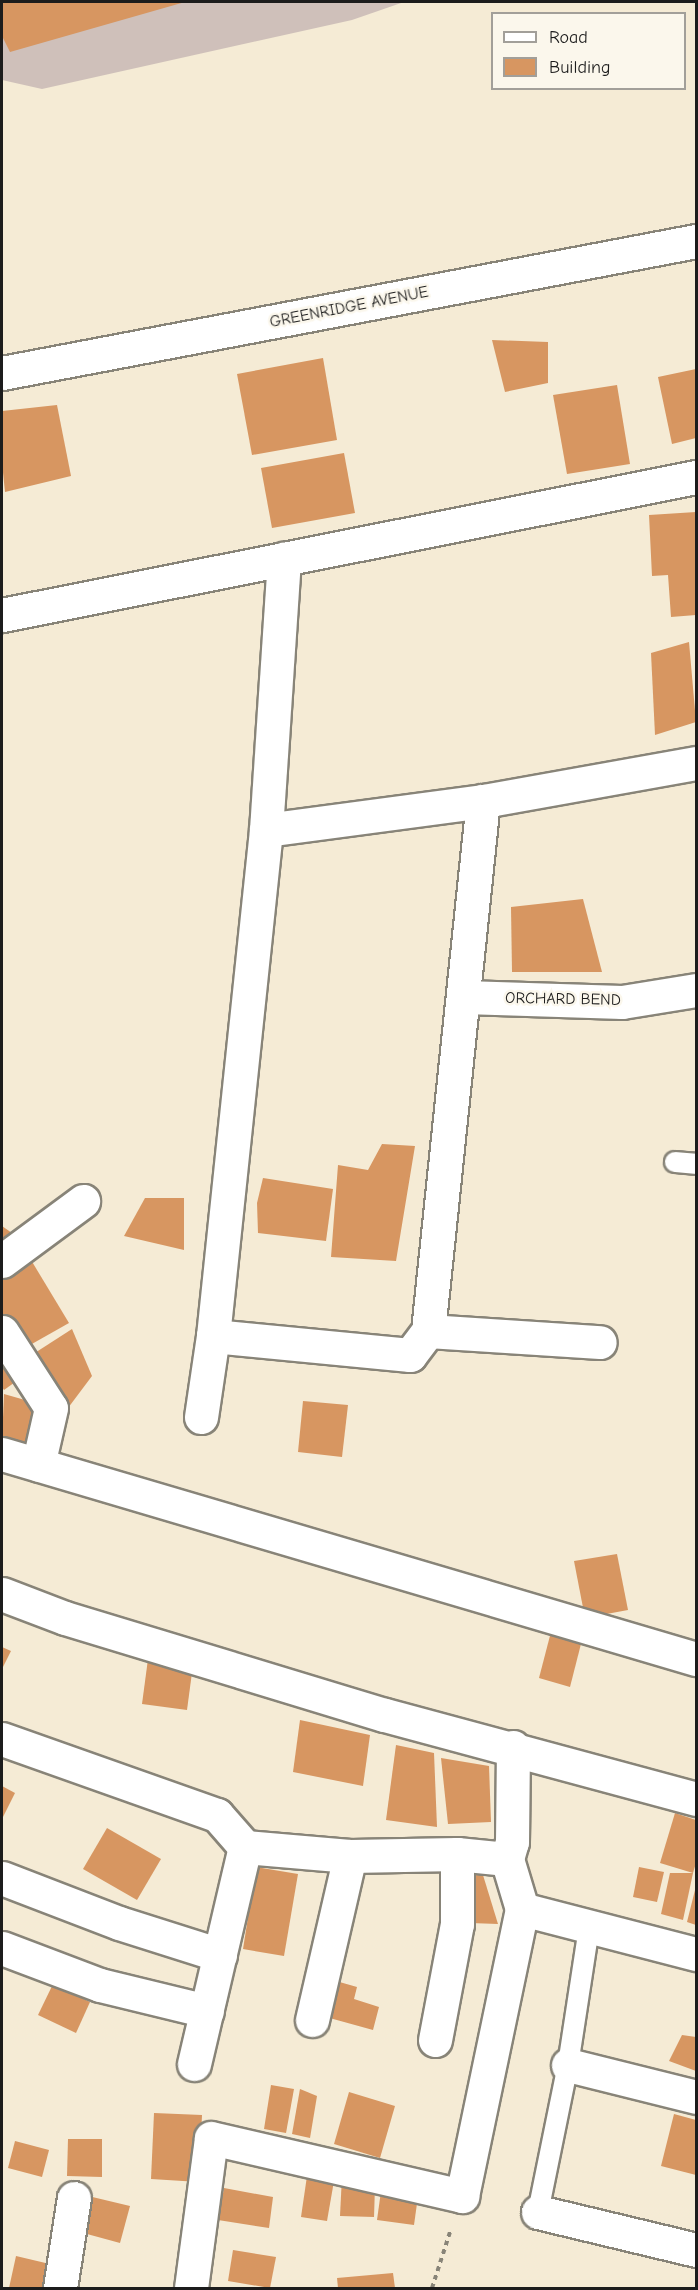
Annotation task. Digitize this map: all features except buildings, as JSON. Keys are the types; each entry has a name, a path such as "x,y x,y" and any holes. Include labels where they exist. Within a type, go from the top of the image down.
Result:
{"street":[{"name":"GREENRIDGE AVENUE","path":"2,372 696,241"},
{"path":"2,615 696,477"},
{"path":"201,1417 213,1336 266,830 284,559"},
{"path":"266,830 483,801 696,763"},
{"path":"213,1336 410,1355 428,1331 483,801"},
{"name":"ORCHARD BEND","path":"464,996 622,1002 696,990"},
{"path":"2,1261 82,1201"},
{"path":"428,1331 600,1342"},
{"path":"2,1332 51,1408 38,1465"},
{"path":"2,1454 696,1659"},
{"path":"2,1594 65,1618 385,1715 696,1799"},
{"path":"2,1739 217,1815 246,1847 350,1856 457,1854 507,1859"},
{"path":"191,2289 212,2138 462,2196 522,1909 507,1859 512,1842 513,1748"},
{"path":"194,2064 246,1847"},
{"path":"435,2040 457,1924 457,1854"},
{"path":"312,2019 350,1856"},
{"path":"2,1878 119,1923 220,1956"},
{"path":"522,1909 589,1928 696,1953"},
{"path":"2,1948 100,1985 207,2011"},
{"path":"568,2065 696,2097"},
{"path":"60,2289 74,2198"},
{"path":"538,2212 696,2250"}],"lane":[{"path":"675,1162 696,1164"},
{"path":"538,2212 568,2065 589,1928"}],"path":[{"path":"432,2289 462,2196"}],"shaded area":[{"path":"2,2 404,2 352,20 42,89 2,80"}]}
